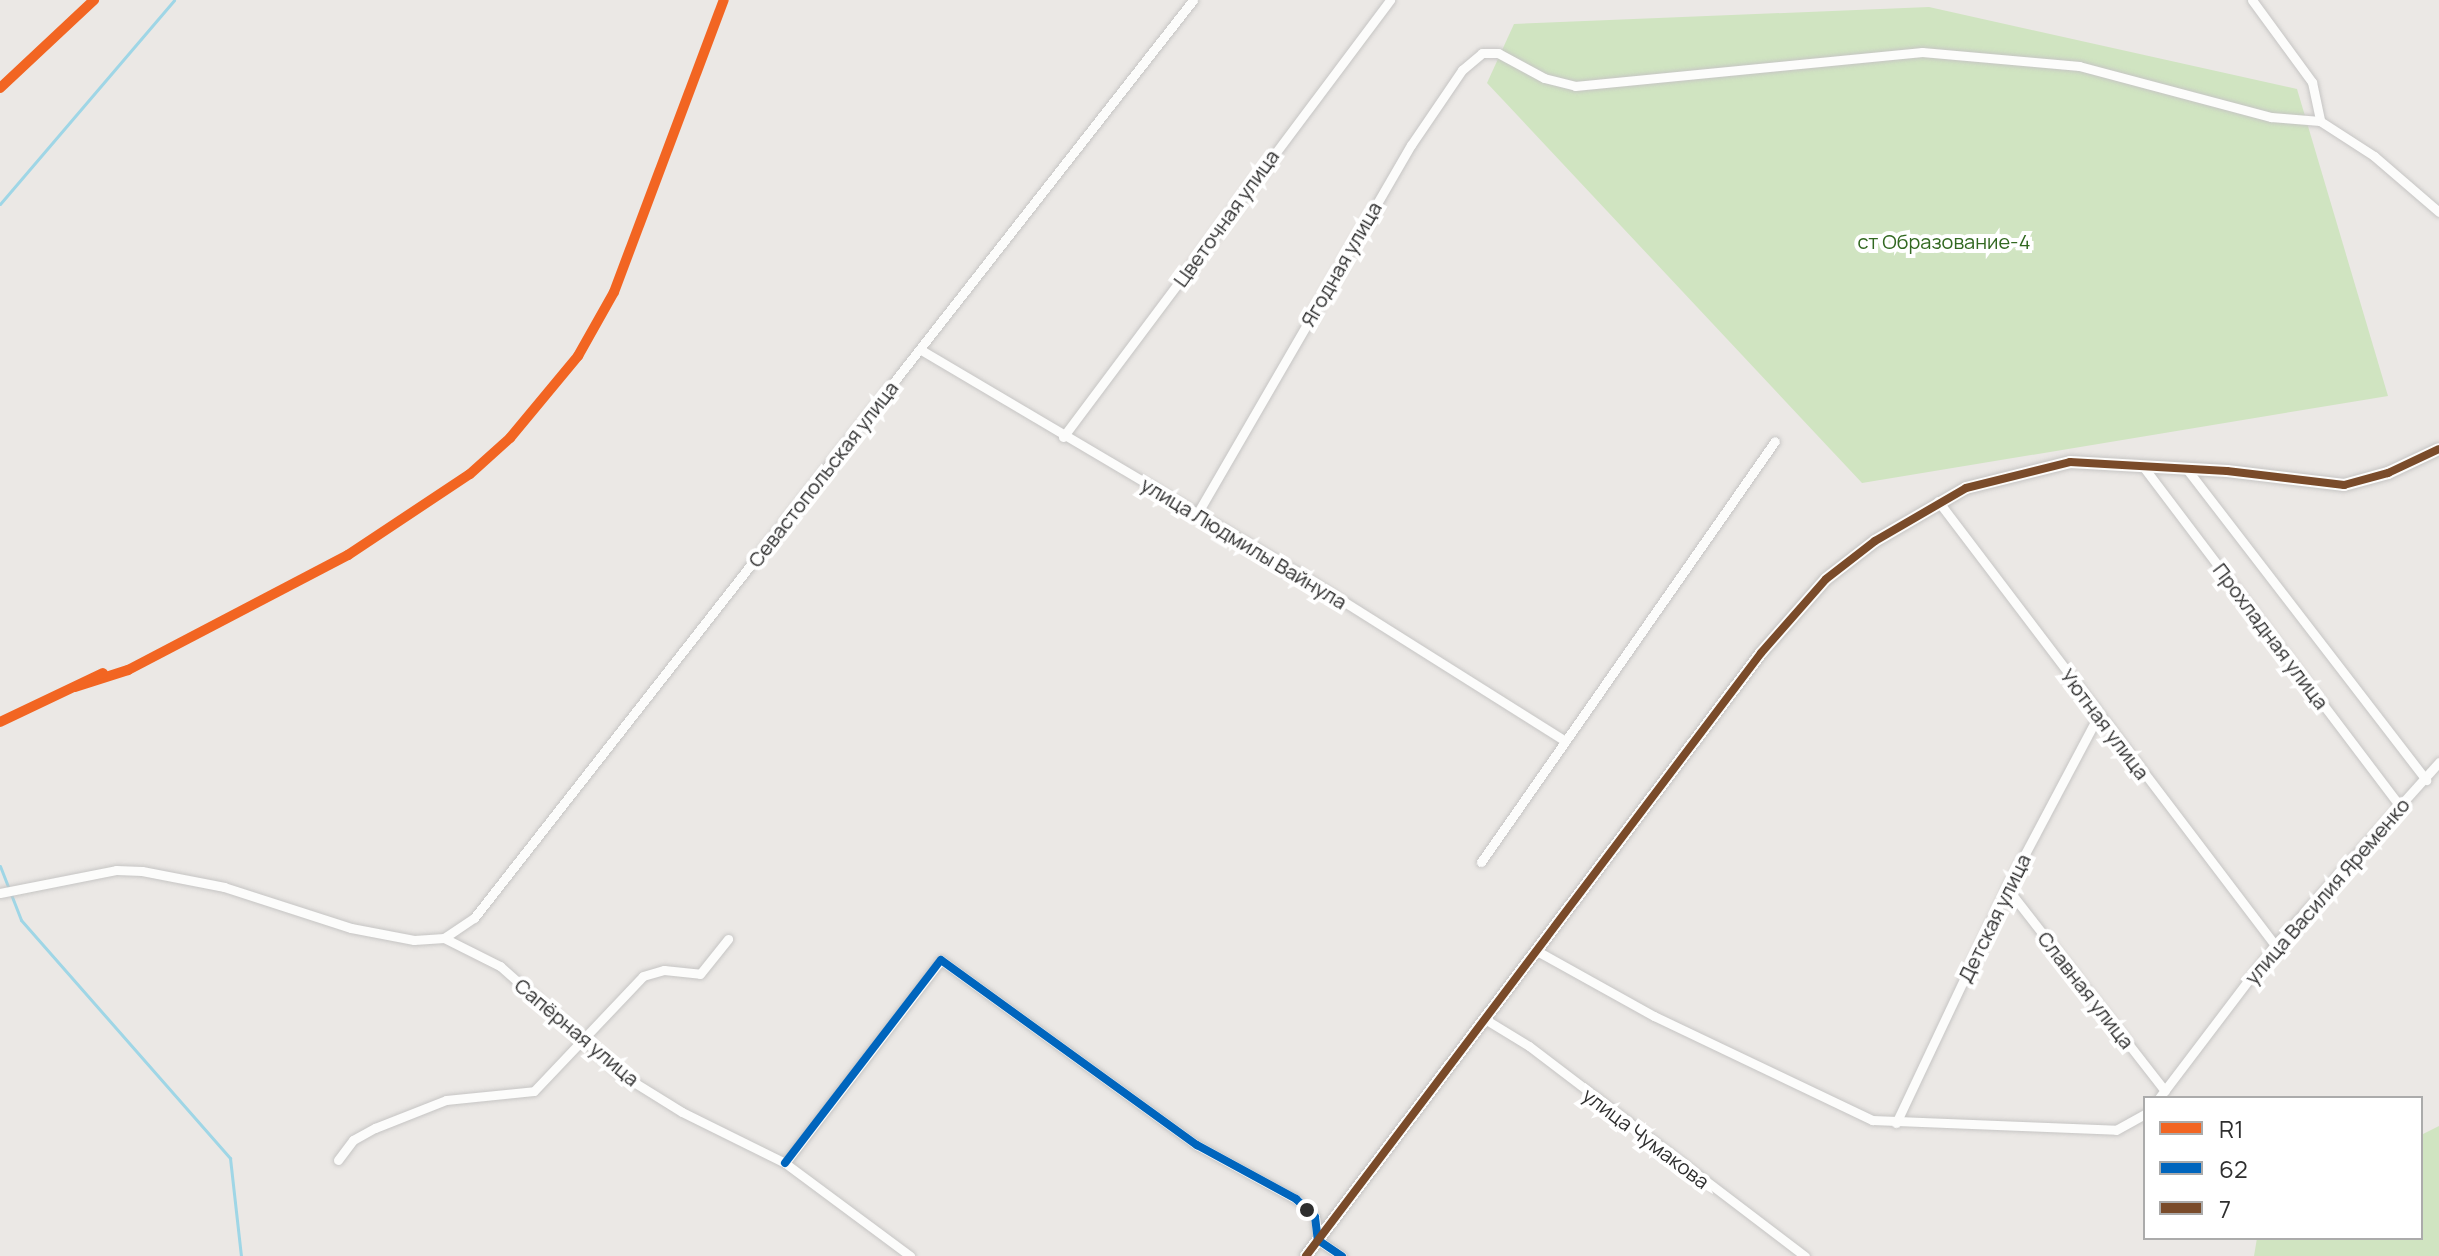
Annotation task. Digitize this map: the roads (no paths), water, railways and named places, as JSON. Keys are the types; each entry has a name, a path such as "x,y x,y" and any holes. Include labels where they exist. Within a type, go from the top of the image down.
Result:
{"main road":[{"path":"1306,1256 1488,1021 1537,951 1790,619 1838,569 1938,501 1966,488 2070,462 2186,468 2344,485 2388,473 2439,449"}],"street":[{"name":"Севастопольская улица","path":"444,938 474,918 1193,0"},
{"name":"Цветочная улица","path":"1063,437 1390,0"},
{"path":"2252,0 2312,82 2320,121 2374,156 2439,212"},
{"name":"Ягодная улица","path":"1197,514 1442,96 1482,53 1513,59 1544,78 1575,86 1867,56 1982,55 2079,66 2271,117 2320,121"},
{"name":"улица Людмилы Вайнула","path":"921,350 1197,514 1565,741"},
{"path":"1481,862 1775,441"},
{"name":"Прохладная улица","path":"2142,465 2401,808"},
{"path":"2186,468 2426,780"},
{"name":"Уютная улица","path":"1938,501 2098,716 2275,945"},
{"name":"Детская улица","path":"1896,1123 2007,888 2098,716"},
{"name":"улица Василия Яременко","path":"2162,1095 2275,945 2401,808 2439,762"},
{"path":"0,893 116,870 142,871 224,887 351,928 414,940 444,938"},
{"name":"Славная улица","path":"2007,888 2162,1095"},
{"name":"Сапёрная улица","path":"444,938 500,966 584,1042 682,1112 785,1163 910,1256"},
{"path":"338,1160 353,1140 446,1100 534,1091 584,1042 643,976 664,970 700,974 728,939"},
{"path":"1537,951 1798,1088 1855,1114 1896,1123 2116,1130 2128,1128 2143,1116"},
{"path":"785,1163 941,960 1197,1145 1296,1199 1315,1217 1318,1240 1342,1256"},
{"name":"улица Чумакова","path":"1488,1021 1529,1046 1805,1256"}],"waterway":[{"path":"0,204 174,0"},
{"path":"0,866 21,920 230,1158 241,1256"}],"railway":[{"path":"0,88 94,0"},
{"path":"75,687 128,670 348,555 470,474 510,438 578,356 614,292 724,0"},
{"path":"0,722 86,682"}],"park label":[{"name":"ст Образование-4","path":"1944,241"}]}
